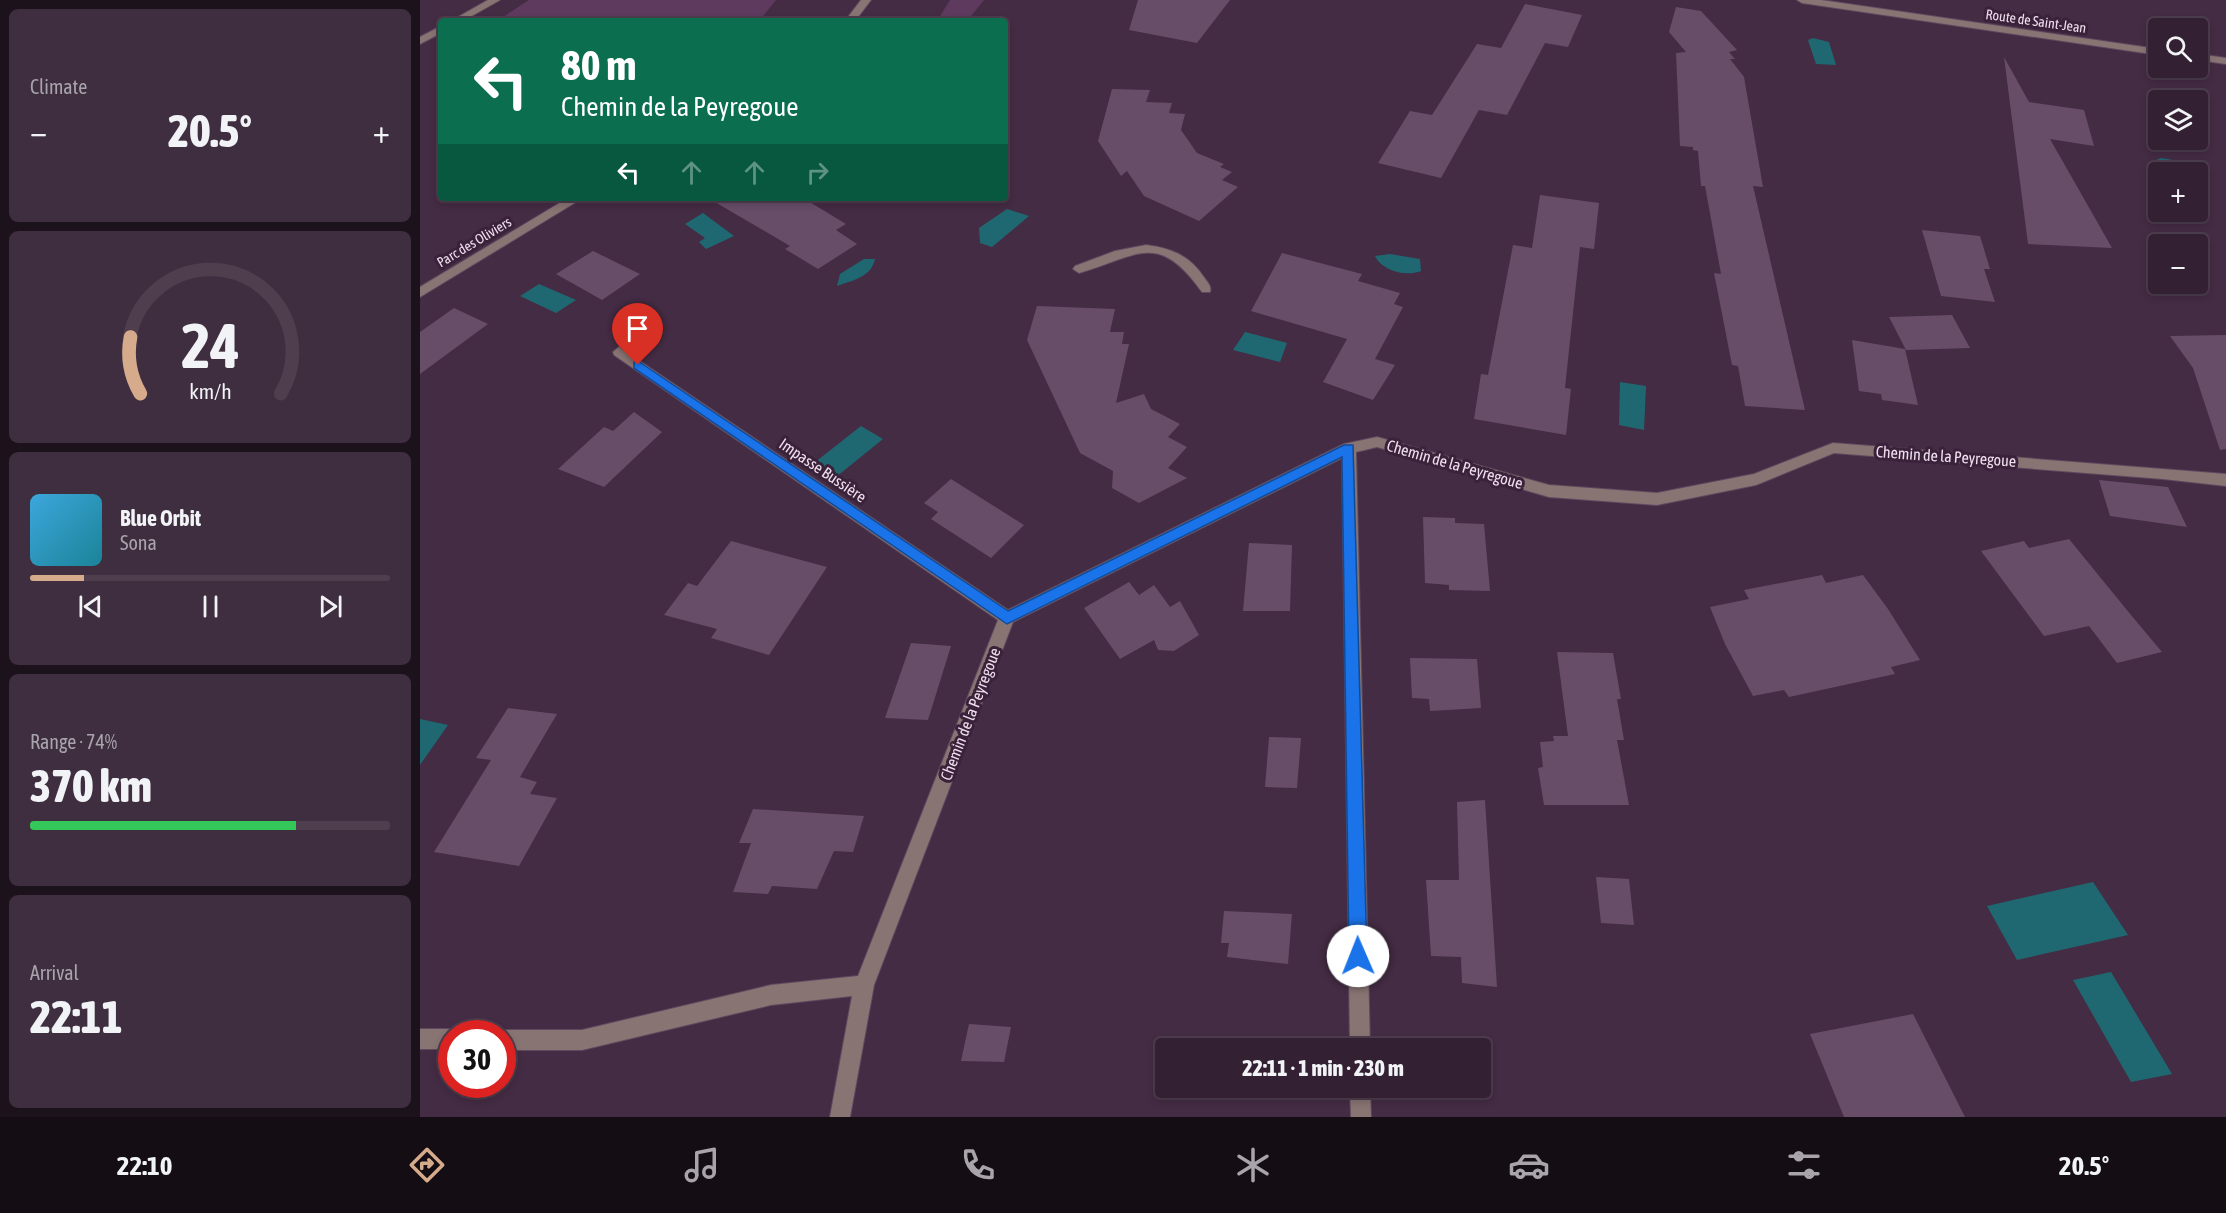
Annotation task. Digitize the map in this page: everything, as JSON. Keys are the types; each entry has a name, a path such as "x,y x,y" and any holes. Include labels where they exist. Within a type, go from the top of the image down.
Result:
{"street":[{"path":"462,18 495,0"},
{"path":"852,18 866,0"},
{"name":"Route de Saint-Jean","path":"1802,0 2148,51"},
{"path":"420,41 438,31"},
{"path":"2208,59 2226,62"},
{"name":"Parc des Oliviers","path":"420,293 572,201"},
{"path":"1079,269 1125,249 1160,249 1186,264 1206,289"},
{"name":"Impasse Bussière","path":"619,352 1007,618"},
{"name":"Chemin de la Peyregoue","path":"840,1117 864,985 1007,618 1348,448 1377,442 1549,491 1657,499 1756,480 1833,448 2163,473 2226,480"},
{"path":"1348,448 1360,1038"},
{"path":"516,1040 582,1040 771,995 864,985"},
{"path":"420,1039 438,1040"},
{"path":"1360,1098 1361,1117"}],"shaded area":[{"path":"529,0 776,0 761,18 502,18"},
{"path":"950,0 984,0 969,18 939,18"},
{"path":"1813,38 1829,42 1836,65 1816,64 1808,40"},
{"path":"2161,158 2177,162 2151,162"},
{"path":"1007,209 1029,216 992,247 980,243 979,228"},
{"path":"703,213 734,236 706,249 699,242 705,238 685,224"},
{"path":"1390,254 1420,259 1421,271 1402,273 1395,271 1383,266 1375,256"},
{"path":"864,259 875,259 866,274 837,286 840,274"},
{"path":"539,284 576,300 556,313 520,296"},
{"path":"1245,332 1287,343 1280,362 1233,350"},
{"path":"1620,382 1646,386 1644,430 1619,425"},
{"path":"861,426 883,439 836,477 814,463"},
{"path":"420,719 448,725 420,765"},
{"path":"2093,882 2128,935 2017,960 1987,906"},
{"path":"2111,972 2172,1074 2131,1082 2073,980"}],"building":[{"path":"1138,0 1230,0 1197,43 1129,30"},
{"path":"1525,4 1582,15 1568,47 1545,43 1507,115 1479,110 1441,178 1378,163 1410,111 1432,115 1477,44 1501,48"},
{"path":"1676,7 1701,11 1737,50 1729,52 1735,59 1730,59 1744,77 1763,187 1753,186 1805,410 1745,406 1738,366 1732,365 1714,273 1721,274 1705,186 1701,186 1698,151 1693,150 1693,147 1680,146 1676,53 1686,52 1669,32"},
{"path":"2004,57 2029,102 2084,110 2094,146 2050,139 2112,248 2028,244"},
{"path":"1112,89 1150,90 1146,102 1172,103 1169,113 1185,114 1181,130 1197,153 1224,164 1220,167 1232,172 1222,180 1238,187 1199,221 1144,196 1127,171 1121,176 1098,141"},
{"path":"1540,195 1599,203 1594,249 1580,247 1565,388 1571,389 1566,435 1474,419 1481,374 1488,375 1513,245 1532,248"},
{"path":"713,201 808,201 846,224 836,230 857,244 818,269 785,249 790,246"},
{"path":"1922,230 1980,236 1990,269 1984,269 1995,302 1941,296"},
{"path":"593,251 640,274 602,300 556,274"},
{"path":"1282,253 1362,274 1358,281 1400,293 1394,304 1403,307 1375,359 1395,365 1373,400 1323,382 1347,339 1251,311"},
{"path":"1037,306 1115,309 1110,332 1124,332 1122,344 1129,344 1116,403 1144,394 1151,409 1180,424 1168,437 1187,447 1168,468 1187,478 1139,503 1112,488 1113,471 1080,453 1027,340"},
{"path":"454,308 488,324 420,374 420,332"},
{"path":"1952,315 1970,348 1906,350 1889,317"},
{"path":"2226,335 2226,449 2220,450 2193,368 2170,336"},
{"path":"1852,340 1905,349 1918,405 1882,400 1881,394 1859,391"},
{"path":"634,412 662,432 604,487 558,469 604,427 613,431"},
{"path":"951,479 1024,525 991,558 931,519 938,512 924,503"},
{"path":"2099,480 2168,487 2187,527 2110,516"},
{"path":"1423,517 1455,518 1455,523 1484,524 1490,591 1449,590 1449,585 1425,583"},
{"path":"2069,539 2162,652 2117,663 2089,626 2044,636 1981,551 2024,541 2029,548"},
{"path":"731,541 827,567 769,655 711,638 717,629 664,615 688,583 697,586"},
{"path":"1249,543 1292,545 1290,611 1243,611"},
{"path":"1822,575 1826,583 1863,575 1888,609 1920,660 1891,667 1895,674 1789,697 1784,690 1753,696 1725,644 1710,607 1749,599 1744,590"},
{"path":"1129,582 1139,595 1154,585 1170,607 1180,601 1199,635 1174,651 1158,650 1154,640 1120,659 1084,608"},
{"path":"911,643 951,646 928,720 885,718"},
{"path":"1557,652 1613,653 1621,699 1617,699 1624,740 1617,740 1629,805 1544,805 1538,768 1543,767 1540,742 1554,741 1553,736 1568,736"},
{"path":"1410,658 1477,659 1481,708 1430,711 1429,699 1412,698"},
{"path":"508,708 557,714 520,777 537,782 530,794 557,798 519,866 434,852 491,760 476,758"},
{"path":"1269,737 1301,738 1297,788 1265,787"},
{"path":"1485,800 1497,987 1462,983 1461,957 1431,956 1426,880 1459,880 1457,802"},
{"path":"753,809 864,816 853,852 834,851 817,889 772,886 768,894 733,892 751,843 739,843"},
{"path":"1596,877 1629,879 1634,925 1601,923"},
{"path":"1224,911 1292,914 1288,964 1227,957 1229,943 1221,943"},
{"path":"1913,1014 1965,1117 1844,1117 1810,1034"},
{"path":"969,1024 1011,1027 1004,1062 961,1061"}],"route":[{"path":"638,365 1007,618 1348,448 1358,956"}]}
